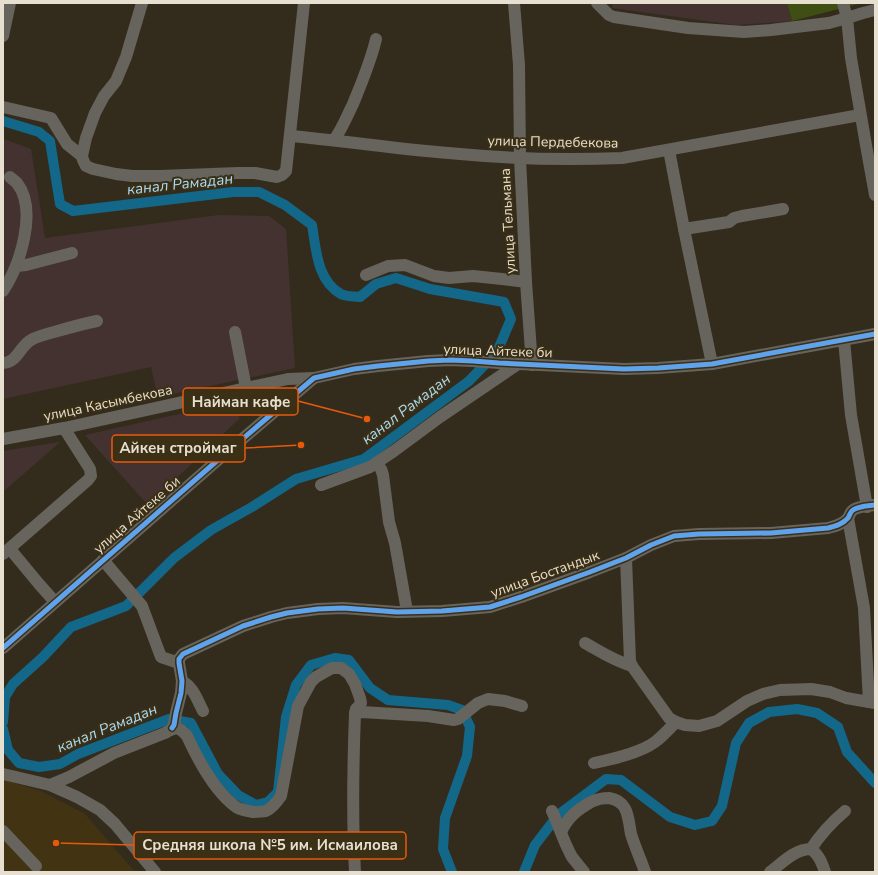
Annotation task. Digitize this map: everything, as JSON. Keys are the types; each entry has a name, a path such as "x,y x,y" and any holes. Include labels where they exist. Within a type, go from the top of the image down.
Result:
{"street":[{"path":"3,36 10,3"},
{"path":"142,3 126,57 116,81 104,96 95,113 86,138 82,156 86,166 92,169 116,174 160,176 255,173 277,177 286,171 304,3"},
{"name":"улица Тельмана","path":"514,3 519,66 520,158 526,282 532,365"},
{"path":"597,3 614,18 688,28 744,32 815,24 847,18 875,10"},
{"path":"843,4 847,18 851,58 860,115 870,145 875,195"},
{"path":"334,140 340,131 364,80 373,54 376,38"},
{"path":"3,107 51,118 67,144 82,156"},
{"name":"улица Пердебекова","path":"290,136 461,155 520,158 622,158 860,115"},
{"path":"669,150 712,364"},
{"path":"3,291 16,266 27,223 26,204 22,192 16,182 10,177"},
{"path":"684,229 729,222 734,218 742,216 782,209"},
{"path":"16,266 26,265 72,253"},
{"path":"366,275 388,266 405,265 434,276 449,278 473,276 526,282"},
{"path":"3,363 8,363 12,360 29,341 75,326 96,322"},
{"path":"234,332 246,388"},
{"name":"улица Айтеке би","path":"3,648 314,378 354,369 450,360 624,369 712,364 875,334"},
{"path":"844,340 851,415 871,506"},
{"path":"321,485 370,467 518,364"},
{"name":"улица Касымбекова","path":"3,439 64,428 288,379 314,378"},
{"path":"56,602 6,551 91,476 90,469 64,428"},
{"path":"376,463 383,476 389,522 395,543 407,611"},
{"name":"улица Бостандык","path":"179,663 184,654 243,626 287,613 318,609 343,608 397,612 442,611 490,607 590,572 626,558 651,545 674,536 699,534 770,533 828,528 843,522 848,518 853,510 871,506"},
{"path":"626,558 630,661 669,718 676,722 699,726 709,724 717,721 747,701 763,694 780,690 811,689 830,692 846,698 872,702 864,608 848,518"},
{"path":"50,785 69,777 114,753 165,733 174,722 181,693 182,681 179,663 161,657 142,606 103,560"},
{"path":"585,643 606,656 632,666"},
{"path":"174,722 177,728 183,730 187,736 213,784 236,807 245,811 265,812 272,807 281,796 298,706 311,682 316,677 332,668 341,668 349,674 356,684 361,703 356,709 355,713 353,790 353,844 355,872"},
{"path":"182,681 194,691 203,711"},
{"path":"355,713 362,712 414,715 454,720 458,719 483,700 488,699 504,701 522,706"},
{"path":"594,763 619,757 648,746 656,741 676,722"},
{"path":"3,774 50,785 77,797 100,810 155,872"},
{"path":"559,828 576,812 594,800 604,798 615,799 626,808 630,822 631,834 645,872"},
{"path":"552,811 565,843 573,858 584,872"},
{"path":"811,850 836,819 845,812"},
{"path":"3,831 36,866"},
{"path":"770,872 801,851 811,850 815,852 820,859 825,872"}],"shaded area":[{"path":"613,3 787,3 792,21 736,25 612,8"},
{"path":"3,139 31,149 45,238 219,215 269,216 286,229 295,368 158,397 151,367 3,399"},
{"path":"229,403 240,418 148,505 85,435"},
{"path":"60,442 3,492 3,451"},
{"path":"5,780 41,791 85,814 135,872 3,872 3,782"}],"green space":[{"path":"787,3 862,3 792,21"}],"waterway":[{"name":"канал Рамадан","path":"3,121 39,132 50,141 60,204 73,211 233,192 259,192 285,205 312,225 322,273 333,288 341,294 360,297 376,284 396,278 430,289 504,302 511,319 497,352 469,381 364,459 296,479 252,507 211,530 174,558 126,606 71,627 43,657 13,684 5,697 3,722"},
{"name":"канал Рамадан","path":"3,729 8,750 19,763 39,767 60,764 78,754 169,719 191,723 218,774 238,795 256,805 268,802 278,792 286,717 296,685 311,665 335,658 349,660 370,688 388,700 448,705 462,710 470,727 467,756 445,818 443,849 452,872"},
{"name":"канал Рамадан","path":"524,872 535,845 558,815 606,779 621,780 670,817 695,825 712,821 722,806 736,743 749,723 769,712 797,709 817,713 838,727 847,752 875,783"}],"cycle path":[{"path":"3,648 314,378 354,369 450,360 624,369 712,364 875,334"},
{"path":"172,728 181,693 182,681 179,659 183,654 243,626 271,617 287,613 318,609 343,608 397,612 442,611 490,607 590,572 626,558 651,545 674,536 699,534 771,533 828,528 837,526 844,522 855,509 875,505"}],"place":[{"name":"Найман кафе","path":"367,419"},
{"name":"Айкен строймаг","path":"301,445"},
{"name":"Средняя школа №5 им. Исмаилова","path":"56,843"}]}
